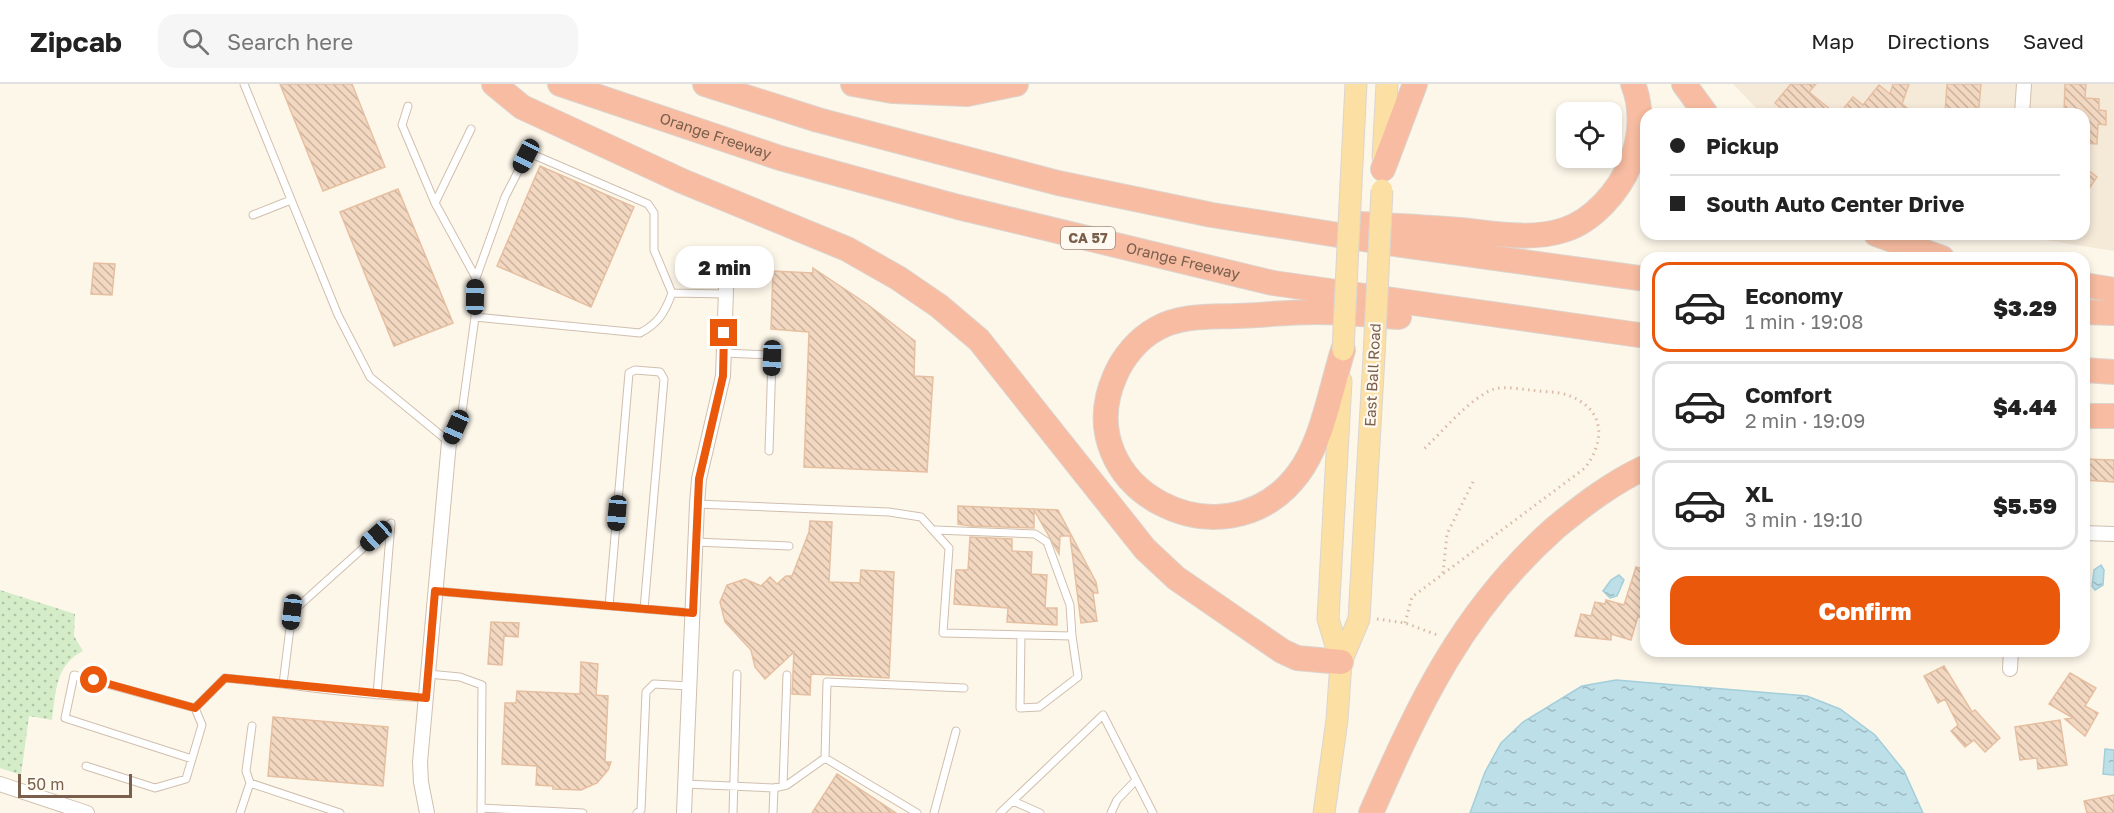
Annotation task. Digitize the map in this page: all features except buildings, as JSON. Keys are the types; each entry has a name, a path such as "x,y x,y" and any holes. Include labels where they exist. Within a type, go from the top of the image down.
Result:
{"highway":[{"path":"494,84 522,107 682,181 848,249 923,294 979,340 1145,549 1176,578 1282,651 1297,658 1341,662"},
{"name":"Orange Freeway","path":"560,84 791,161 958,207 1273,283 1637,336"},
{"path":"705,84 818,120 1058,183 1212,215 1412,247 1640,278"},
{"path":"853,84 892,91 967,94 1016,84"},
{"path":"1382,179 1415,84"},
{"path":"1212,215 1533,236 1565,230 1585,219 1614,192 1624,179 1635,153 1639,133 1639,109 1633,84"},
{"path":"1684,84 1702,108"},
{"path":"1892,240 1926,252"},
{"path":"2090,286 2114,290"},
{"path":"1343,350 1310,456 1286,488 1271,500 1254,509 1217,517 1187,515 1159,505 1141,492 1117,458 1106,419 1112,383 1129,352 1142,339 1173,321 1195,317 1318,312 1637,336"},
{"path":"2090,312 2114,313"},
{"path":"2090,370 2114,372"},
{"path":"2090,416 2114,416"},
{"path":"1371,813 1428,688 1454,644 1483,603 1524,556 1572,514 1624,476 1640,469"}],"main road":[{"name":"East Ball Road","path":"1341,662 1328,619 1356,84"},
{"name":"East Ball Road","path":"1324,813 1337,720 1341,662 1359,619 1387,84"}],"street":[{"path":"2022,108 2024,84"},
{"path":"684,813 697,504 699,479 723,376 727,262"},
{"path":"427,813 420,762 449,442"},
{"path":"2090,533 2114,534"},
{"path":"2010,669 2011,657"},
{"path":"0,784 87,813"}],"lane":[{"path":"244,84 338,315 370,376 449,442 462,412 475,316 476,278 505,197 526,156 534,155 648,204 654,213 654,250 672,292 665,314 653,327 640,333 475,316"},
{"path":"408,106 402,125 435,203 476,278"},
{"path":"435,203 471,129"},
{"path":"253,215 291,200"},
{"path":"672,292 726,294"},
{"path":"724,353 768,355 772,358 769,451"},
{"path":"609,606 629,373 635,370 660,372 664,379 644,609"},
{"path":"697,504 889,512 921,517 949,548 943,633 1072,636"},
{"path":"283,684 292,612 391,523 378,695"},
{"path":"935,530 1035,534 1047,542 1070,605 1078,677 1039,707 1020,708 1021,635"},
{"path":"696,542 789,546"},
{"path":"435,591 693,613"},
{"path":"428,674 460,677 482,685 481,810 583,813"},
{"path":"733,813 737,674"},
{"path":"192,759 65,718 74,675 195,708"},
{"path":"783,785 787,675"},
{"path":"195,708 225,678 426,698"},
{"path":"825,758 827,682 964,688"},
{"path":"637,813 641,810 646,692 654,684 689,686"},
{"path":"86,766 155,788 186,779 201,726 195,708"},
{"path":"1000,813 1103,715 1153,813"},
{"path":"240,813 250,783 246,771 252,726"},
{"path":"934,813 956,731"},
{"path":"685,784 735,784 774,788 783,785 825,758"},
{"path":"825,758 917,813"},
{"path":"1112,813 1117,800 1136,780"},
{"path":"250,783 340,813"},
{"path":"772,813 774,788"},
{"path":"1013,801 1040,813"}],"path":[{"path":"1405,623 1412,597 1585,468 1600,442 1598,426 1592,411 1579,400 1565,394 1498,388 1484,393 1424,448"},
{"path":"1443,574 1447,534 1474,480"},
{"path":"1359,619 1405,623 1422,627 1454,644"}],"shaded area":[{"path":"1733,84 2114,84 2114,251 2045,240 2090,240 2090,108 1756,108"}],"green space":[{"path":"0,590 75,614 74,636 83,651 67,664 62,672 56,690 52,720 29,716 21,775 0,768"}],"water":[{"path":"2101,565 2104,570 2103,585 2095,590 2092,586 2094,570"},
{"path":"1619,575 1624,580 1617,596 1610,598 1603,591 1611,580"},
{"path":"1616,680 1807,696 1840,709 1875,735 1904,771 1923,813 1470,813 1485,772 1501,743 1523,722 1582,686"},
{"path":"2105,749 2114,750 2114,775 2103,774"}],"route":[{"path":"94,680 195,708 225,678 333,691 426,698 435,591 693,613 699,479 723,376 724,333"}]}
